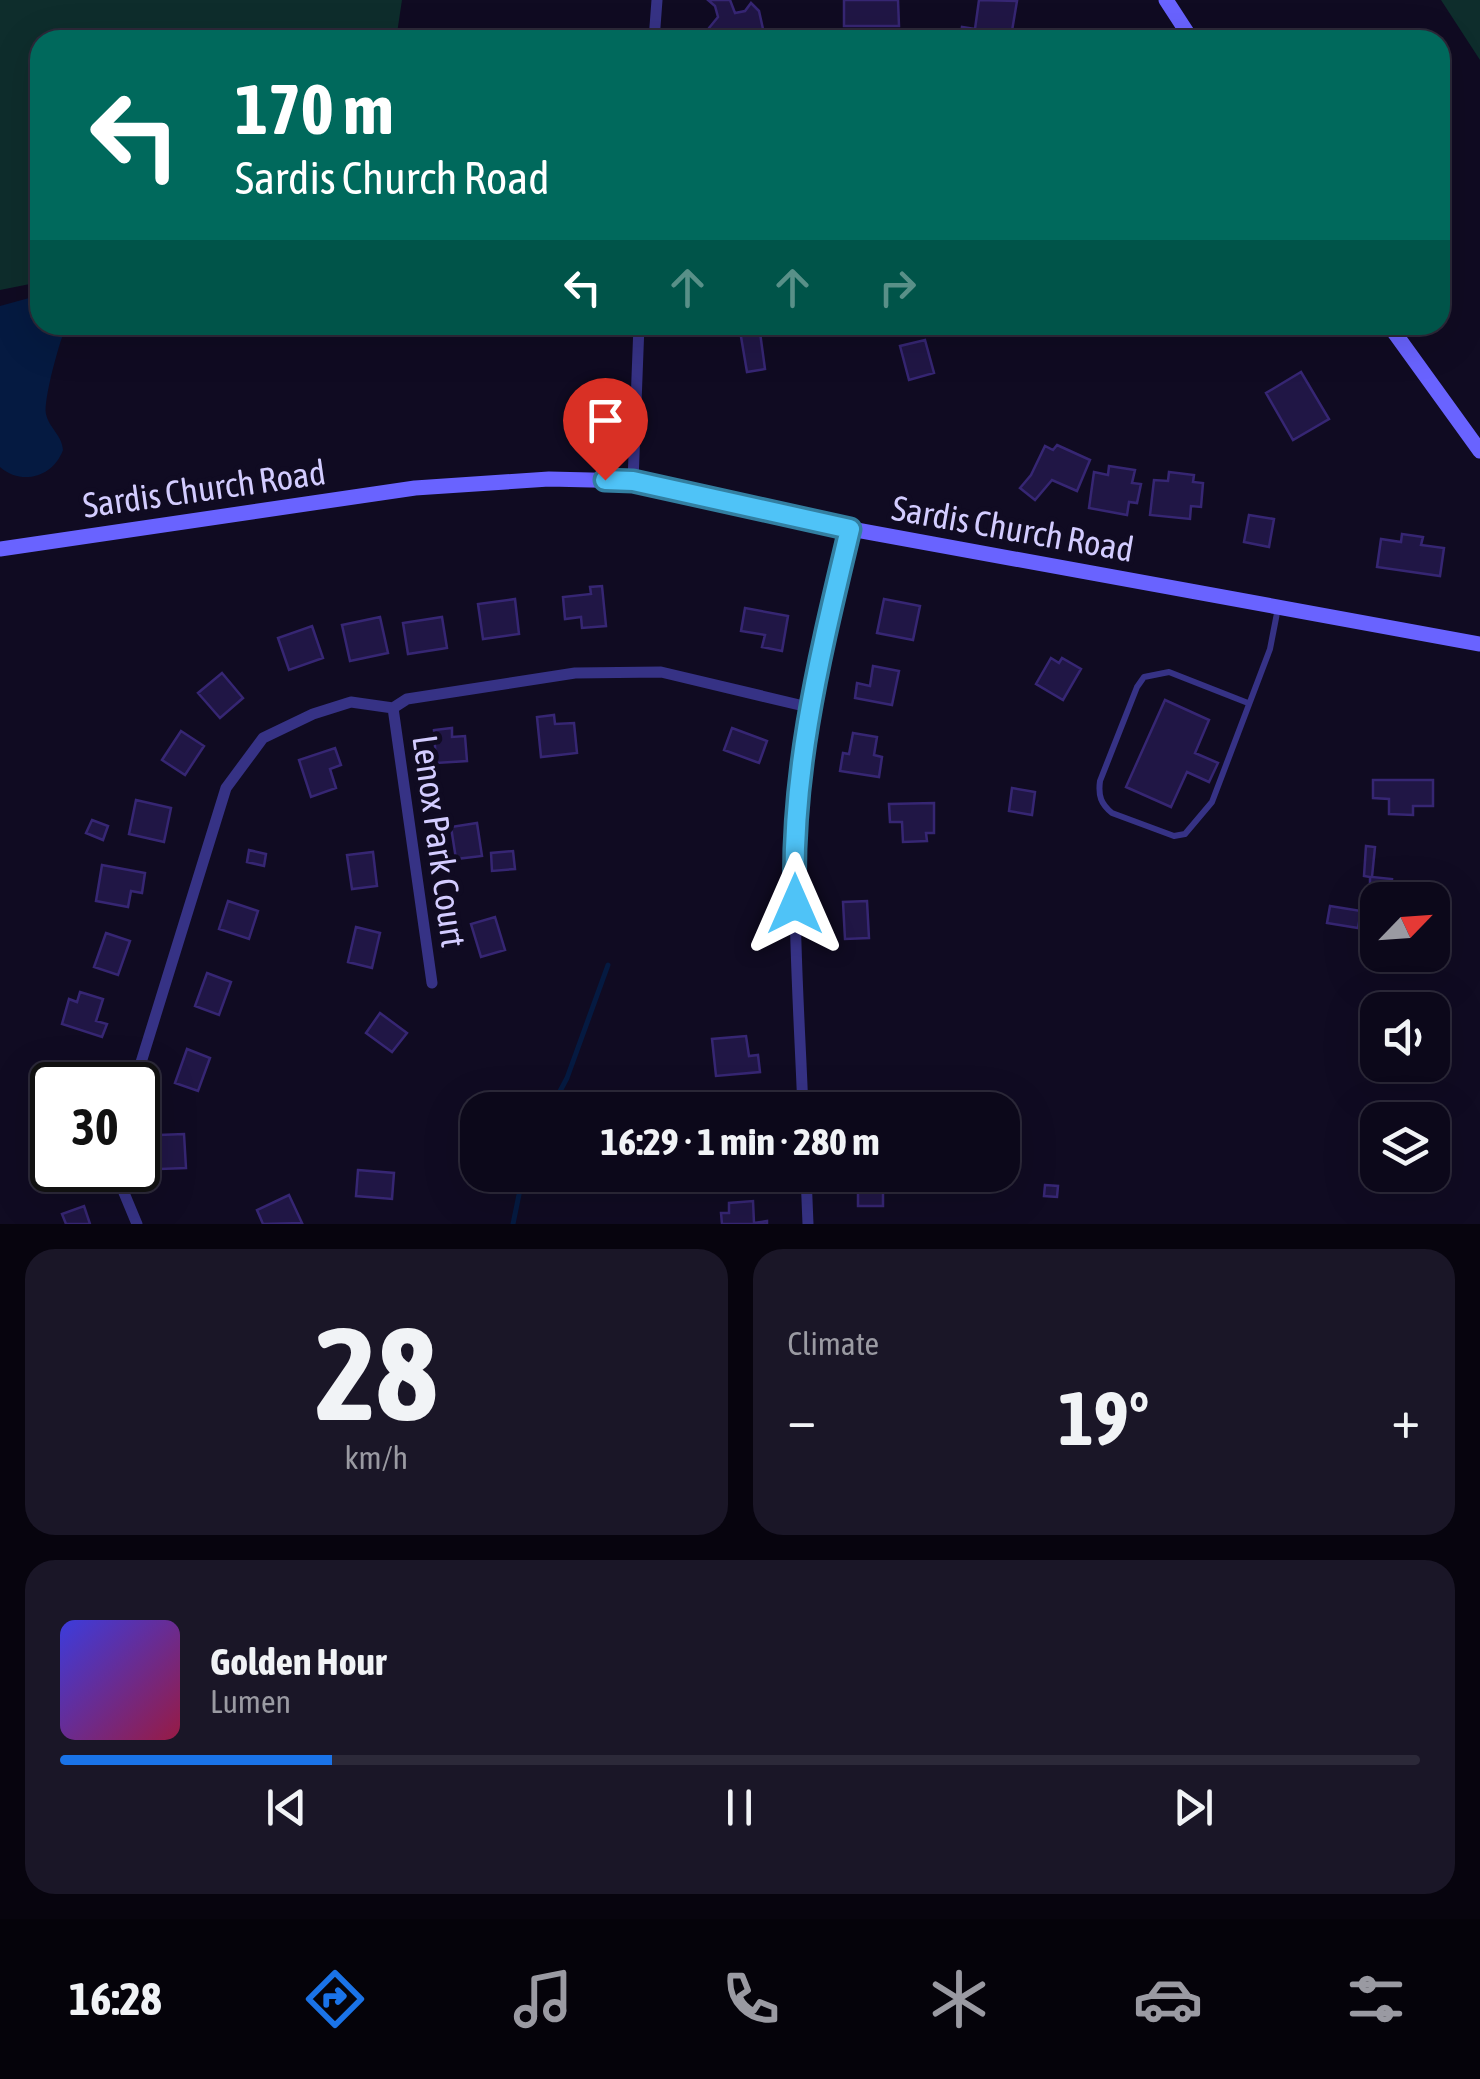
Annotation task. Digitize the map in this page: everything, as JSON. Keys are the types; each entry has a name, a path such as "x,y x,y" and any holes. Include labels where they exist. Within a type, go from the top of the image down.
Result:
{"street":[{"path":"655,30 657,0"},
{"path":"1166,0 1186,30"},
{"path":"633,481 639,335"},
{"path":"1396,335 1480,451"},
{"name":"Sardis Church Road","path":"0,549 415,488 549,479 633,481 850,529 1480,644"},
{"path":"802,1092 794,870 808,706 850,529"},
{"path":"141,1062 226,788 263,738 313,714 350,702 393,708 406,699 575,673 662,672 808,706"},
{"name":"Lenox Park Court","path":"393,708 432,983"},
{"path":"124,1192 137,1224"},
{"path":"807,1192 808,1224"}],"lane":[{"path":"1248,704 1169,672 1144,678 1100,782 1105,806 1112,813 1174,836 1184,834 1212,802 1270,649 1278,606"}],"green space":[{"path":"0,0 402,0 398,30 30,30 30,284 0,290"},
{"path":"1441,0 1480,0 1480,60"}],"water":[{"path":"30,298 30,335 63,335 46,407 63,450 52,467 36,476 18,476 0,467 0,306"}],"building":[{"path":"708,0 730,0 735,13 745,11 751,3 759,11 763,29 710,30 718,17"},
{"path":"844,0 898,0 899,26 844,26"},
{"path":"979,0 1017,1 1012,30 962,30 975,29"},
{"path":"741,335 760,335 765,369 747,372"},
{"path":"925,340 934,373 909,380 900,346"},
{"path":"1301,372 1329,419 1293,440 1266,393"},
{"path":"1057,445 1090,460 1077,491 1052,480 1035,500 1020,488 1045,446 1053,450"},
{"path":"1109,466 1135,470 1132,483 1141,484 1137,503 1129,502 1127,515 1089,508 1094,472 1108,475"},
{"path":"1169,472 1194,475 1193,482 1203,483 1201,507 1191,506 1190,519 1150,515 1154,480 1168,481"},
{"path":"1249,515 1274,519 1269,547 1244,542"},
{"path":"1402,534 1423,537 1421,545 1444,548 1440,576 1377,567 1381,539 1401,542"},
{"path":"602,586 606,626 582,628 581,617 565,619 563,597 591,594 590,587"},
{"path":"515,599 519,634 483,639 478,604"},
{"path":"884,599 920,606 913,640 877,633"},
{"path":"745,608 788,616 782,651 762,647 765,635 741,631"},
{"path":"380,617 388,653 350,661 342,625"},
{"path":"442,617 447,648 408,654 403,623"},
{"path":"312,626 323,658 289,670 278,638"},
{"path":"1051,658 1059,663 1062,658 1081,669 1063,700 1036,684"},
{"path":"873,666 899,671 892,705 855,698 857,683 870,686"},
{"path":"222,673 243,698 220,718 198,693"},
{"path":"1165,700 1209,720 1195,753 1218,763 1209,782 1187,772 1171,807 1126,787"},
{"path":"554,715 555,724 574,723 577,753 541,757 537,717"},
{"path":"452,728 452,737 465,736 467,761 436,763 434,730"},
{"path":"732,728 767,741 759,763 724,750"},
{"path":"181,731 204,746 185,775 162,760"},
{"path":"853,733 877,737 874,755 882,757 879,777 840,771 843,753 849,754"},
{"path":"335,748 341,765 330,769 336,788 311,797 299,760"},
{"path":"1373,780 1433,780 1433,806 1413,806 1413,815 1389,814 1389,799 1373,798"},
{"path":"1012,788 1035,792 1032,815 1009,811"},
{"path":"136,800 171,808 164,842 129,834"},
{"path":"934,803 934,833 926,833 927,841 903,842 902,822 890,822 889,804"},
{"path":"92,820 108,826 103,840 86,833"},
{"path":"477,823 482,856 456,859 451,827"},
{"path":"1366,846 1375,847 1372,877 1392,882 1370,882 1370,877 1364,876"},
{"path":"249,850 266,854 264,866 247,862"},
{"path":"513,851 515,869 492,871 491,853"},
{"path":"373,852 377,886 352,889 347,855"},
{"path":"102,865 145,873 142,893 131,891 128,907 96,901"},
{"path":"228,901 258,911 249,939 219,929"},
{"path":"867,901 869,938 845,939 843,902"},
{"path":"1330,906 1360,911 1358,928 1327,923"},
{"path":"495,917 505,950 481,957 471,924"},
{"path":"356,927 380,933 372,968 348,962"},
{"path":"106,933 130,941 118,975 94,967"},
{"path":"207,973 231,982 219,1015 195,1006"},
{"path":"80,992 103,999 96,1021 107,1024 102,1037 62,1024 69,999 77,1002"},
{"path":"380,1013 407,1033 392,1052 366,1033"},
{"path":"746,1036 749,1056 758,1055 760,1072 716,1076 712,1039"},
{"path":"187,1049 210,1058 198,1091 175,1083"},
{"path":"184,1134 186,1168 160,1169 160,1135"},
{"path":"358,1170 394,1173 392,1199 356,1196"},
{"path":"1045,1185 1058,1186 1057,1197 1044,1196"},
{"path":"858,1192 883,1192 883,1206 858,1206"},
{"path":"289,1195 302,1223 263,1224 257,1210"},
{"path":"753,1201 754,1223 767,1224 722,1224 721,1213 729,1213 729,1203"},
{"path":"84,1206 90,1224 66,1224 62,1214"}],"waterway":[{"path":"560,1092 608,965"},
{"path":"513,1224 520,1192"}],"route":[{"path":"605,480 633,481 850,529 808,706 794,870 795,904"}]}
